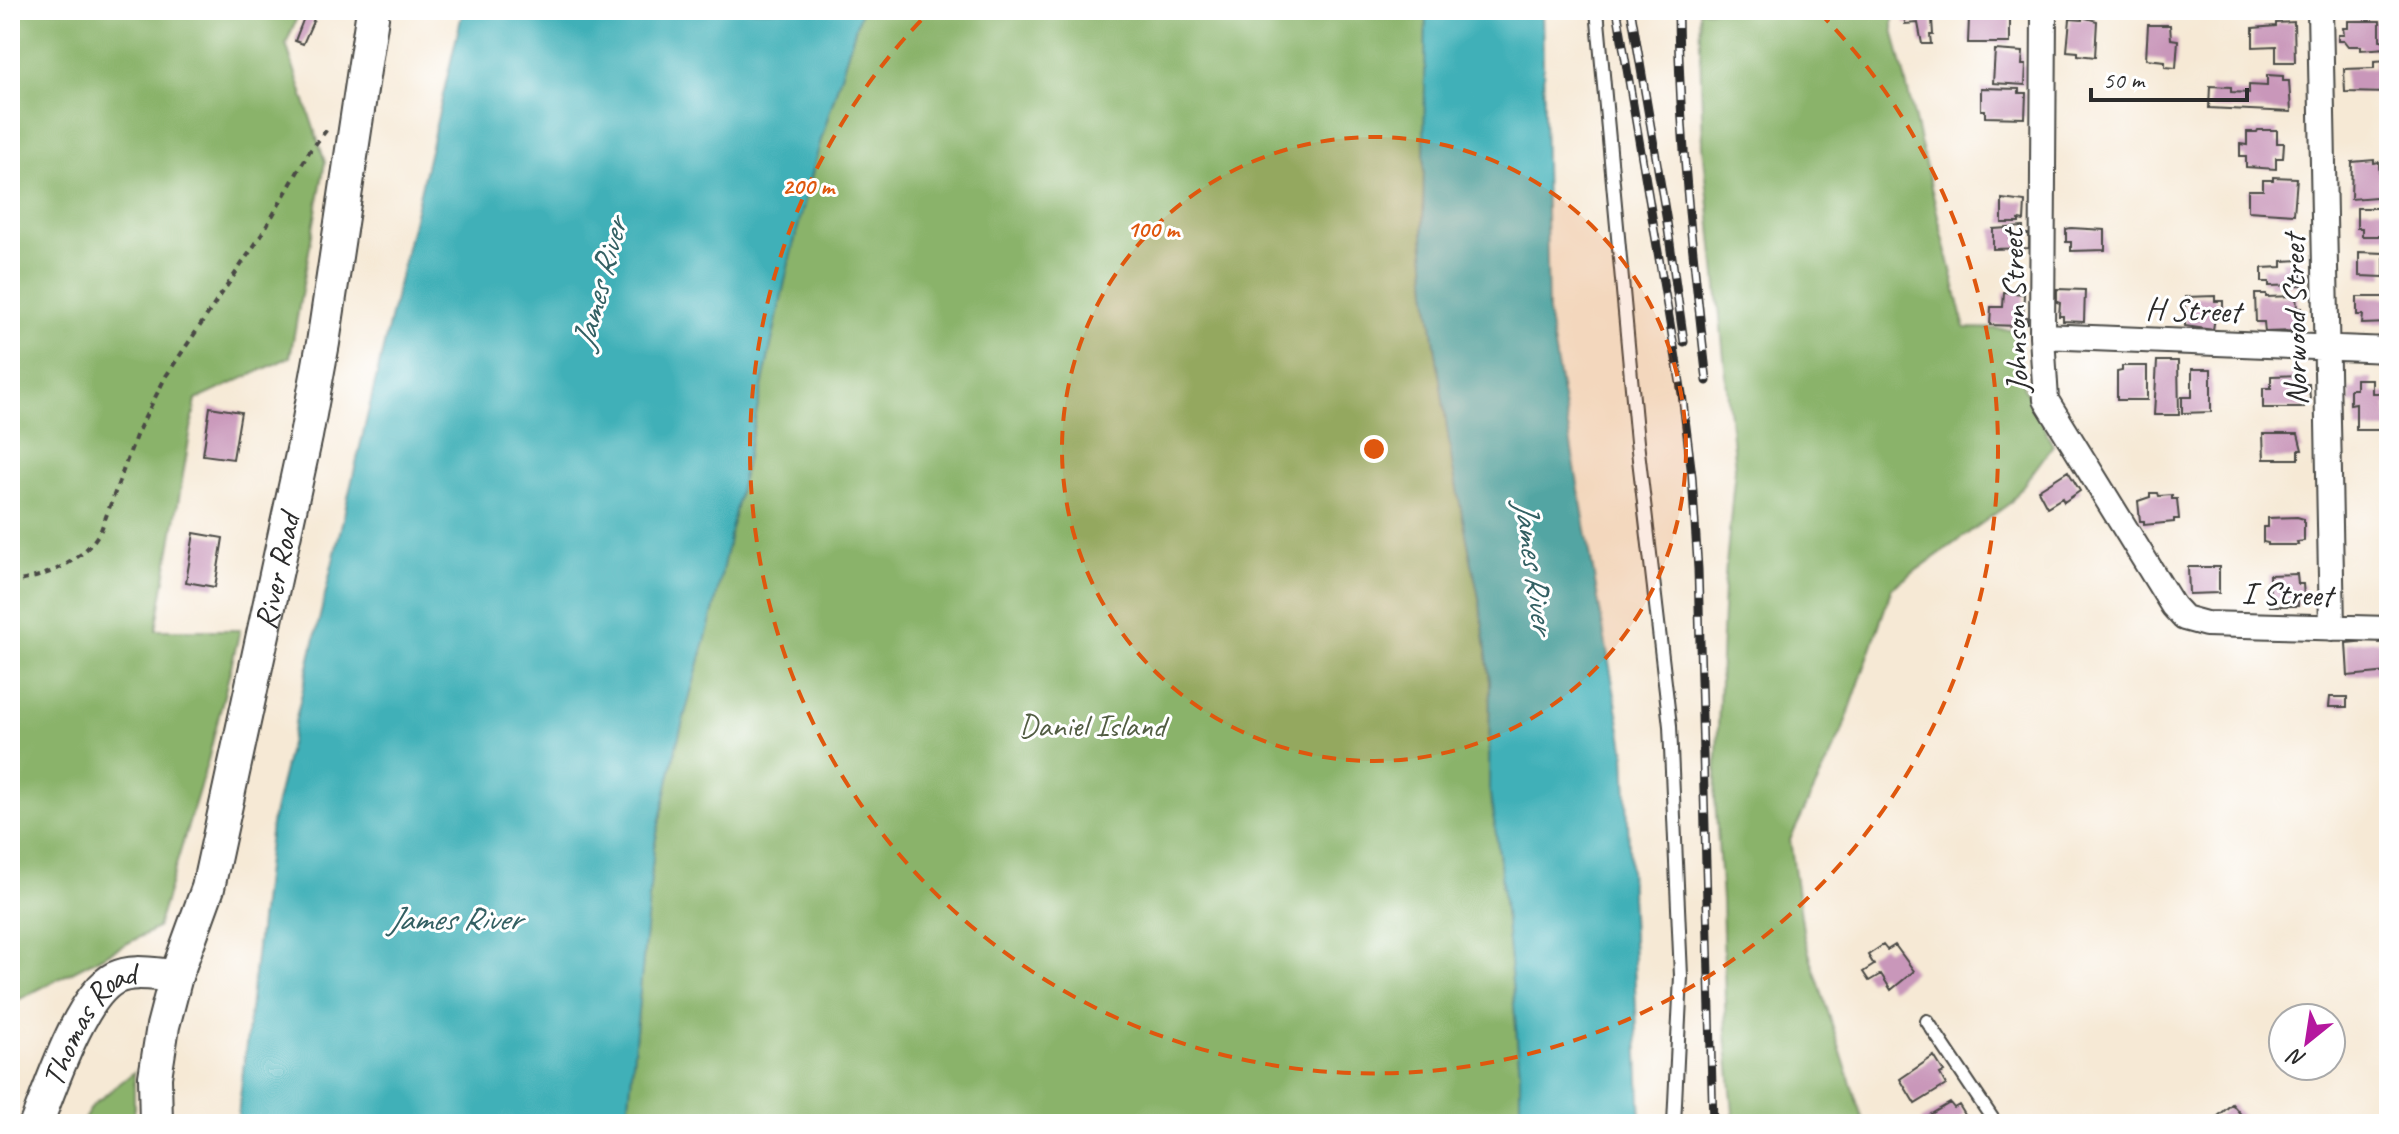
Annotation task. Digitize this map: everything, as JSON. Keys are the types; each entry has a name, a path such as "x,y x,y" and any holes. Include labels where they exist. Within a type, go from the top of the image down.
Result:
{"street":[{"name":"River Road","path":"156,1124 155,1077 163,1026 176,976 208,888 306,436 373,10"},
{"name":"Johnson Street","path":"2044,10 2042,336 2046,400 2173,606 2184,618"},
{"name":"Norwood Street","path":"2320,10 2332,628"},
{"name":"H Street","path":"2042,336 2389,350"},
{"name":"I Street","path":"2184,618 2206,624 2389,629"},
{"name":"Thomas Road","path":"36,1124 85,1008 101,987 116,977 133,973 176,976"}],"lane":[{"path":"1597,10 1637,442 1670,726 1681,976 1674,1124"},
{"path":"1927,1021 1996,1124"}],"path":[{"path":"10,583 63,567 79,558 92,545 101,530 137,433 166,376 262,234 309,152 329,127 358,101"}],"green space":[{"path":"10,10 300,10 286,44 325,162 290,357 196,400 156,630 240,630 208,760 157,928 10,1004"},
{"name":"Daniel Island","path":"861,10 1426,10 1423,235 1427,290 1453,469 1480,603 1490,681 1489,788 1512,982 1520,1073 1520,1124 627,1124 654,847 676,747 714,608 790,258 820,143"},
{"path":"1699,10 1893,10 1893,29 1965,328 2012,329 2024,388 2053,445 2010,503 1892,588 1842,732 1790,840 1804,937 1864,1124 1734,1124 1726,1034 1715,799 1724,587 1735,468 1703,146"},
{"path":"134,1072 134,1124 81,1124 93,1105"}],"water":[{"name":"James River","path":"463,10 861,10 820,143 790,258 714,608 676,747 654,847 627,1124 237,1124 271,824"},
{"name":"James River","path":"1426,10 1542,10 1548,313 1625,753 1641,1124 1520,1124 1520,1073 1512,982 1489,788 1490,681 1480,603 1453,469 1427,290 1423,235"}],"building":[{"path":"1904,10 1928,10 1928,19 1932,19 1931,44 1922,44 1918,23 1905,24"},
{"path":"1975,10 2010,10 2010,43 1968,43 1969,18 1975,18"},
{"path":"305,15 314,19 303,44 295,41"},
{"path":"2082,17 2097,21 2095,57 2067,51 2070,19 2082,20"},
{"path":"2348,21 2380,21 2380,40 2386,41 2386,48 2361,50 2361,46 2348,46 2344,41 2338,41 2338,35 2344,35 2343,28 2348,28"},
{"path":"2294,22 2295,62 2276,62 2276,46 2253,47 2253,28"},
{"path":"2148,25 2170,25 2171,39 2178,40 2176,68 2165,67 2165,61 2146,59"},
{"path":"1995,50 2023,52 2025,85 1993,83"},
{"path":"2389,60 2389,93 2345,92 2344,69 2374,68 2374,61"},
{"path":"2267,75 2283,76 2283,81 2289,81 2291,112 2209,108 2210,86 2231,87 2231,92 2249,93 2249,85 2267,86"},
{"path":"1981,88 2019,89 2019,93 2026,93 2025,118 1985,117 1985,110 1981,110"},
{"path":"2277,130 2277,143 2284,143 2283,158 2276,158 2276,169 2246,167 2246,156 2240,156 2240,144 2247,145 2247,132"},
{"path":"2374,160 2374,163 2379,162 2380,184 2389,184 2389,196 2351,199 2352,162"},
{"path":"2273,177 2297,178 2294,214 2248,211 2248,190 2263,190 2263,180 2273,180"},
{"path":"2002,199 2025,202 2024,221 2002,223"},
{"path":"2389,204 2389,236 2362,236 2362,228 2357,228 2357,208 2386,208"},
{"path":"2023,227 2023,234 2029,234 2029,248 1993,249 1993,229"},
{"path":"2066,229 2105,230 2105,250 2071,251 2071,242 2066,242"},
{"path":"2359,252 2384,253 2384,277 2359,276"},
{"path":"2301,260 2301,276 2304,276 2305,285 2269,286 2269,282 2262,282 2262,268 2282,267 2282,261"},
{"path":"2057,289 2085,290 2084,322 2063,321 2063,316 2059,316"},
{"path":"2004,292 2024,294 2023,317 2027,317 2027,323 2018,323 2018,326 1990,325 1991,307 2003,307"},
{"path":"2255,294 2266,294 2266,297 2296,296 2297,308 2301,308 2301,320 2296,320 2296,331 2265,332 2264,322 2256,322"},
{"path":"2215,296 2215,301 2223,301 2223,317 2215,317 2213,330 2185,326 2185,297"},
{"path":"2357,297 2389,297 2389,323 2362,324 2363,315 2357,315"},
{"path":"2157,361 2178,361 2179,415 2154,415"},
{"path":"2122,366 2147,366 2147,400 2117,400 2117,372 2122,371"},
{"path":"2192,369 2211,369 2211,412 2182,413 2182,397 2192,397"},
{"path":"2303,375 2303,384 2309,384 2310,400 2304,400 2304,408 2263,408 2263,388 2271,388 2271,376"},
{"path":"2356,379 2372,379 2372,393 2389,393 2389,405 2386,405 2389,430 2356,430 2356,403 2350,404 2350,389 2356,389"},
{"path":"210,407 241,412 233,459 203,455"},
{"path":"2263,434 2298,434 2302,450 2299,450 2299,459 2264,459"},
{"path":"2068,471 2080,491 2064,502 2062,498 2047,507 2038,490"},
{"path":"2150,493 2172,495 2172,499 2177,499 2179,519 2144,525 2144,521 2140,521 2138,501 2150,497"},
{"path":"2268,518 2304,519 2304,541 2297,542 2298,545 2268,545 2263,542 2263,527 2268,527"},
{"path":"194,533 223,538 215,587 186,582"},
{"path":"2188,567 2219,567 2219,593 2189,594"},
{"path":"2297,574 2298,584 2303,584 2304,597 2298,597 2298,606 2270,606 2269,575"},
{"path":"2378,640 2379,643 2386,642 2389,672 2348,676 2346,643"},
{"path":"2330,697 2347,697 2347,707 2329,707"},
{"path":"1883,945 1887,950 1895,945 1914,971 1891,990 1881,974 1869,981 1863,972 1874,965 1868,955"},
{"path":"1934,1056 1944,1072 1940,1074 1946,1085 1915,1104 1900,1079"},
{"path":"1950,1103 1954,1108 1959,1105 1965,1115 1960,1118 1962,1121 1958,1124 1923,1124 1921,1120"},
{"path":"2232,1104 2249,1124 2209,1124"}],"railway":[{"path":"1617,10 1682,394 1692,476 1698,569 1713,1124"},
{"path":"1631,10 1684,342"},
{"path":"1678,10 1684,150 1707,381"}]}
